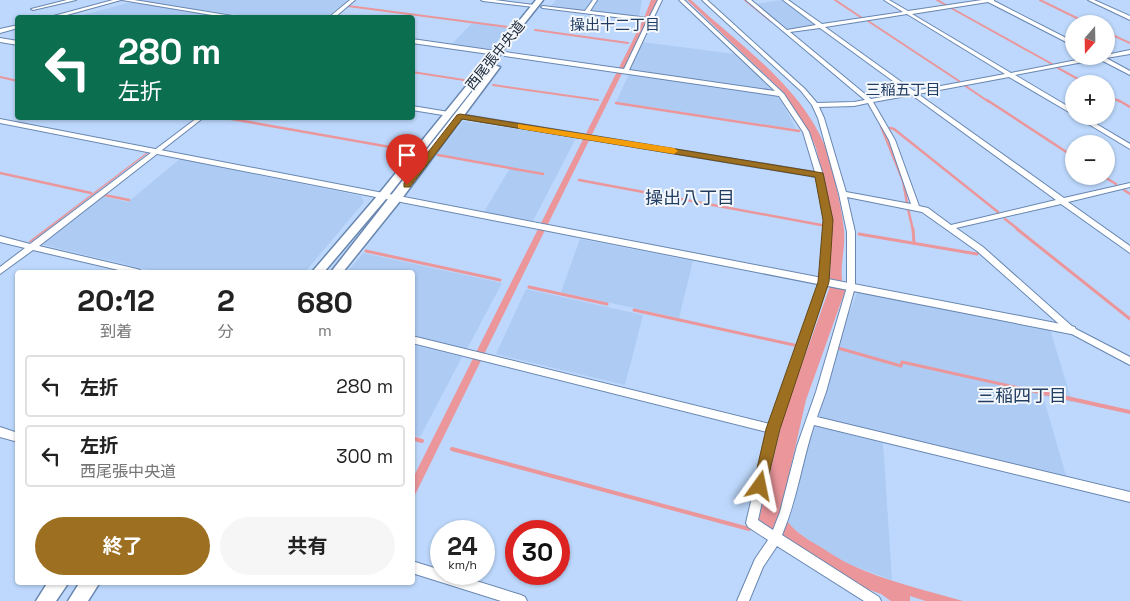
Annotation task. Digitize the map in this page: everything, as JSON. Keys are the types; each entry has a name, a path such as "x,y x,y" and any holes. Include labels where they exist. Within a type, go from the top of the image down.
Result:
{"main road":[{"name":"西尾張中央道","path":"320,270 542,3"},
{"name":"西尾張中央道","path":"339,270 460,116 501,54"},
{"path":"45,601 58,585"},
{"path":"77,601 89,585"}],"street":[{"path":"33,9 74,0"},
{"path":"56,15 101,2 119,0"},
{"path":"128,1 140,0"},
{"path":"334,15 353,0"},
{"path":"483,0 542,3 587,12 650,20"},
{"path":"587,12 595,0"},
{"path":"626,71 660,0"},
{"path":"681,0 781,94 806,132 819,175 828,220 825,282 773,429 752,523 874,601"},
{"path":"704,0 803,90 814,105 824,127 844,194 851,232 848,286 802,446 786,512 775,539 759,563 743,601"},
{"path":"748,0 788,31 869,100 892,140 916,207"},
{"path":"785,0 1130,250"},
{"path":"886,0 1065,109"},
{"path":"788,31 990,0 1065,39"},
{"path":"1090,0 1130,18"},
{"path":"128,1 223,15"},
{"path":"58,2 61,13"},
{"path":"0,31 15,27"},
{"path":"0,40 15,43"},
{"path":"415,41 781,94"},
{"path":"0,45 8,42"},
{"path":"1115,54 1130,52"},
{"path":"814,105 854,104 1065,64"},
{"path":"1114,65 1130,73"},
{"path":"415,108 449,114"},
{"path":"460,116 819,175"},
{"path":"0,271 197,120"},
{"path":"0,121 1071,330"},
{"path":"1093,125 1130,147"},
{"path":"951,228 1130,185"},
{"path":"844,194 925,210 1009,274 1071,330 1130,361"},
{"path":"0,239 129,270"},
{"path":"415,340 773,429"},
{"path":"811,420 1130,497"},
{"path":"0,432 15,437"},
{"path":"415,568 521,601"}],"shaded area":[{"path":"143,0 348,0 329,15 240,15 140,2"},
{"path":"556,0 592,0 586,11 551,6"},
{"path":"597,0 642,0 639,17 590,11"},
{"path":"651,0 658,0 415,495 415,474 644,18"},
{"path":"687,0 691,0 748,50 784,84 800,103 827,147 841,209 844,230 842,277 845,291 806,400 781,510 792,527 802,536 849,564 891,580 963,601 926,601 910,596 910,601 891,601 881,594 853,584 758,523 784,414 832,281 830,278 832,218 816,148 810,134 783,92"},
{"path":"782,0 815,26 789,30 756,4"},
{"path":"134,3 219,15 82,15"},
{"path":"473,22 510,27 491,49 451,45"},
{"path":"642,42 734,54 773,90 629,70"},
{"path":"629,74 774,94 781,100 796,129 616,102"},
{"path":"463,121 576,138 533,221 484,212 510,168 438,154"},
{"path":"148,153 31,242 28,242"},
{"path":"180,159 361,196 364,202 307,270 149,270 40,244 101,196 128,202"},
{"path":"580,239 693,261 679,318 561,292"},
{"path":"363,253 502,283 467,349 415,336 415,270 349,270"},
{"path":"526,289 643,315 625,385 496,354"},
{"path":"857,293 1050,329 1072,402 1043,396 1067,479 824,419 817,415 836,346"},
{"path":"415,345 462,357 420,437 415,436"},
{"path":"814,426 883,443 892,580 848,564 807,539 787,523"}],"waterway":[{"path":"745,0 772,22"},
{"path":"835,0 862,18"},
{"path":"937,0 946,5"},
{"path":"1040,0 1071,15"},
{"path":"348,6 508,27"},
{"path":"951,8 1052,64"},
{"path":"868,21 959,81"},
{"path":"535,30 628,43"},
{"path":"1115,36 1130,43"},
{"path":"1058,68 1071,75"},
{"path":"415,72 464,80"},
{"path":"0,77 15,80"},
{"path":"493,85 598,100"},
{"path":"964,85 989,102"},
{"path":"1115,99 1120,102"},
{"path":"987,100 1065,151"},
{"path":"1118,100 1130,107"},
{"path":"616,103 799,131"},
{"path":"237,120 407,150"},
{"path":"881,126 903,181 907,203"},
{"path":"890,128 894,129 998,212"},
{"path":"438,155 543,174"},
{"path":"0,173 91,193"},
{"path":"579,180 821,225"},
{"path":"1124,190 1130,194"},
{"path":"104,195 129,200"},
{"path":"908,209 913,230"},
{"path":"1005,219 1019,230"},
{"path":"913,229 914,243"},
{"path":"1017,229 1130,319"},
{"path":"859,234 977,254"},
{"path":"366,251 500,280"},
{"path":"529,287 607,304"},
{"path":"634,310 794,345"},
{"path":"838,348 901,366 902,362 1046,394"},
{"path":"1040,392 1130,412"},
{"path":"415,439 422,441"},
{"path":"452,449 749,529"}],"slow traffic":[{"path":"521,126 674,151"}],"district":[{"name":"操出十二丁目","path":"615,24"},
{"name":"三稲五丁目","path":"903,89"},
{"name":"操出八丁目","path":"690,197"},
{"name":"三稲四丁目","path":"1022,395"}],"route":[{"path":"407,185 460,116 819,175 828,220 824,282 773,429 760,486"}]}
